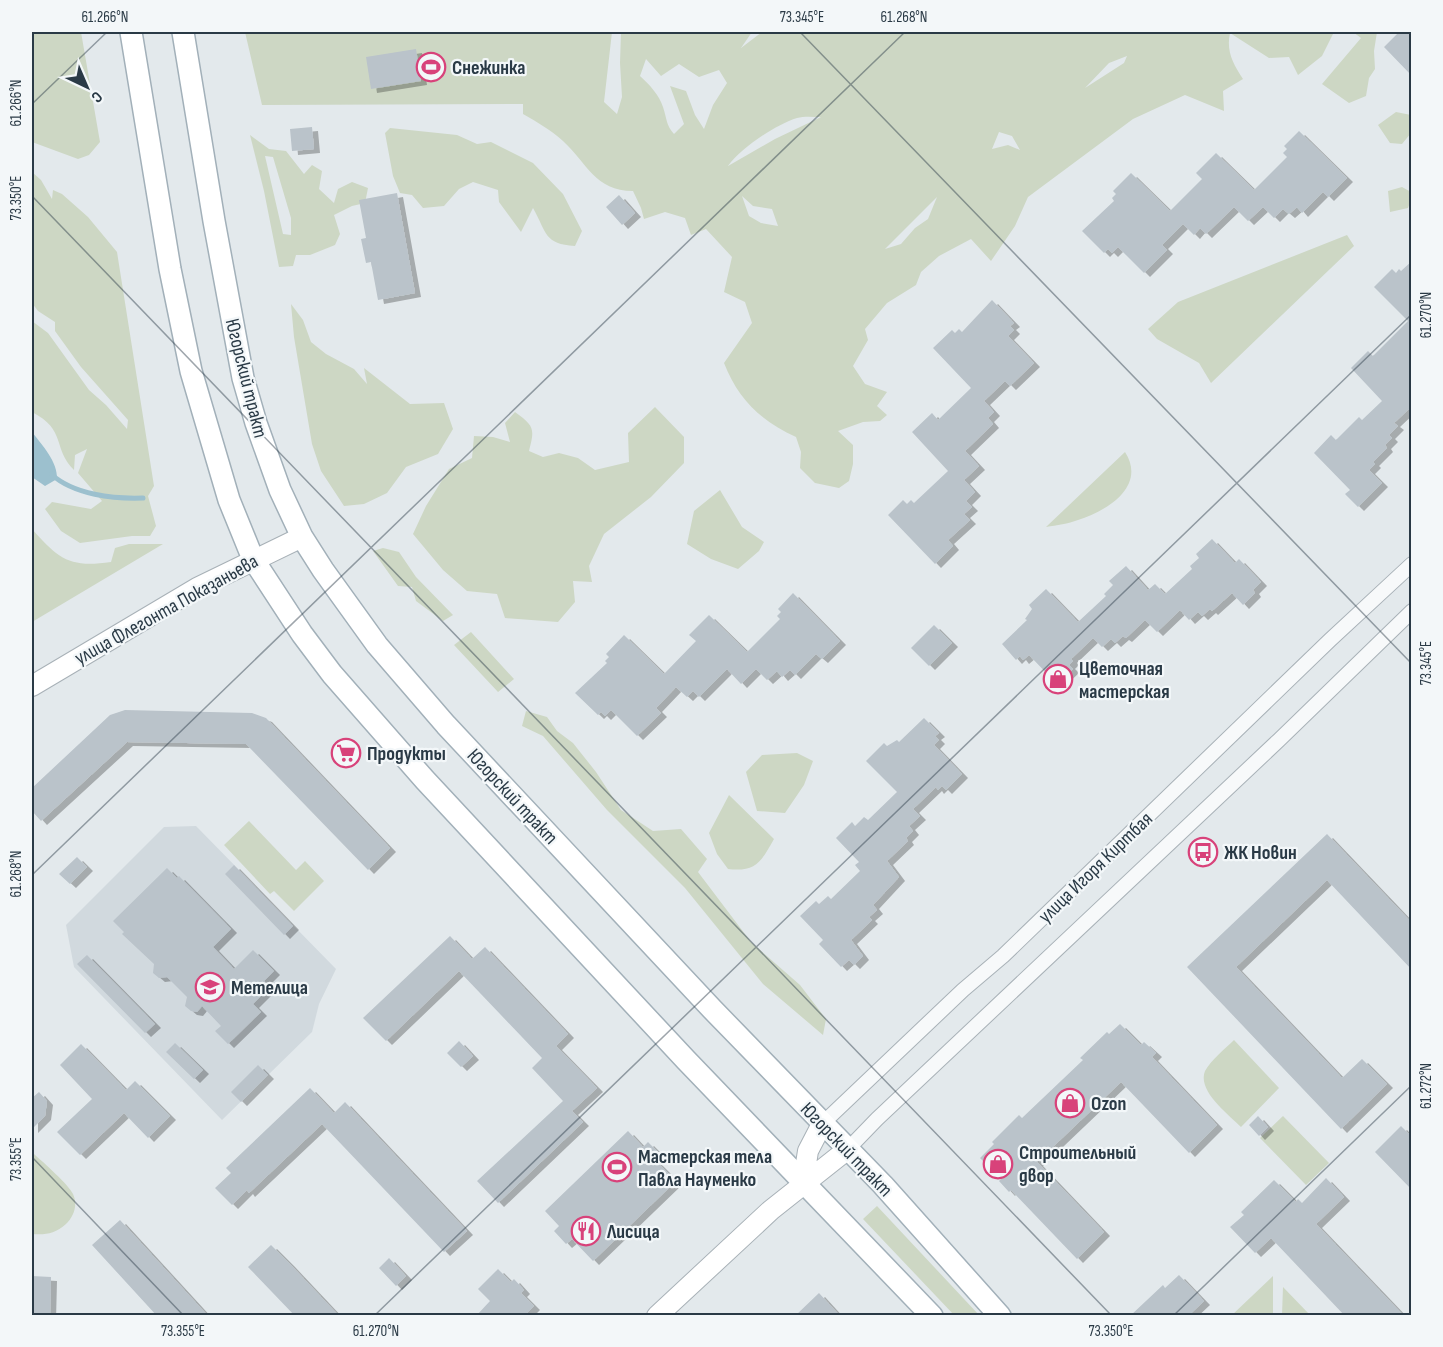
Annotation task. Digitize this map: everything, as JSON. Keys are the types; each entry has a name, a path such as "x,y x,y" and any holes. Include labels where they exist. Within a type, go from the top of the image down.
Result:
{"main road":[{"path":"131,32 171,269 191,370 229,500 253,559 302,634 364,711 603,972 932,1316"},
{"name":"Югорский тракт","path":"183,32 243,378 275,477 302,537 346,604 410,684 712,1009 905,1209 1000,1316"},
{"name":"улица Флегонта Показаньева","path":"32,686 197,588 302,537"},
{"name":"улица Игоря Киртбая","path":"803,1183 808,1151 822,1124"},
{"name":"улица Игоря Киртбая","path":"657,1316 803,1183 826,1168 848,1149"}],"street":[{"name":"улица Игоря Киртбая","path":"822,1124 1011,948 1330,640 1412,564"},
{"name":"улица Игоря Киртбая","path":"848,1149 877,1119 1280,740 1412,611"}],"shaded area":[{"name":"Метелица","path":"196,826 336,969 319,1004 312,1032 222,1120 74,967 66,925 164,827"}],"green space":[{"path":"32,32 81,32 100,142 89,155 78,159 32,142"},
{"path":"245,32 612,32 604,102 617,114 622,97 621,32 752,32 741,48 762,32 1334,32 1322,56 1298,75 1289,57 1269,58 1230,33 1231,57 1243,79 1223,91 1224,111 1185,95 1133,119 1028,197 1015,226 991,261 971,239 939,256 921,272 916,285 887,303 865,329 868,340 853,366 865,384 887,392 877,406 887,415 880,421 863,422 838,431 853,445 853,464 849,481 839,488 815,483 800,468 801,452 796,437 772,424 752,407 736,388 730,376 724,363 752,323 745,302 724,292 732,257 706,229 691,235 685,218 665,212 644,219 633,191 620,190 600,181 558,137 523,114 523,104 262,105","holes":["1127,56 1124,63 1085,88 1109,63","646,59 661,76 679,64 699,77 719,70 727,83 713,105 704,129 695,115 686,91 670,86 684,124 674,134 654,90 640,76","821,117 775,139 728,166 759,138 779,126 797,118","999,132 1012,136 1020,150 1008,145 992,149","742,196 753,206 772,209 778,226 761,223 749,216","937,197 928,219 915,228 901,244 885,249"]},
{"path":"1353,32 1377,32 1374,51 1375,69 1369,78 1366,96 1349,103 1322,84 1361,38"},
{"path":"1396,112 1411,115 1411,133 1402,144 1390,143 1378,125"},
{"path":"390,128 457,135 477,144 491,142 533,163 563,194 582,231 575,246 552,240 533,208 521,232 499,202 498,190 473,182 459,189 444,206 423,208 412,195 400,193 393,176 385,133"},
{"path":"250,135 269,149 286,151 304,174 312,165 322,171 319,189 334,203 338,189 352,182 368,188 365,203 352,206 334,215 340,234 335,245 310,255 296,255 293,266 279,267","holes":["265,156 273,157 291,218 291,235 283,234"]},
{"path":"32,172 41,180 52,199 53,190 62,194 88,217 117,252 154,486 148,496 156,526 150,536 80,543 61,531 45,509 52,502 91,509 102,501 78,473 87,449 75,455 74,470 63,454 55,432 43,419 32,412 32,321 48,333 89,390 127,429 128,420 81,367 55,331 55,322 38,311 32,303"},
{"path":"1402,187 1411,192 1408,208 1390,212 1388,191"},
{"path":"1347,235 1354,246 1211,383 1199,363 1157,339 1148,329 1178,302"},
{"path":"291,304 303,320 311,342 326,354 354,369 367,384 364,368 410,404 444,403 453,429 438,454 406,467 387,493 364,504 344,506 321,471 312,444 294,337"},
{"path":"655,407 684,437 684,463 651,497 604,534 589,566 592,582 573,581 575,602 558,622 505,618 497,594 467,591 443,570 413,534 426,506 449,469 472,458 474,436 493,437 510,442 505,423 515,412 531,428 529,451 543,457 559,453 578,458 595,470 629,462 628,433"},
{"path":"1125,452 1130,464 1131,476 1121,495 1089,516 1046,527"},
{"path":"720,490 742,527 764,542 759,551 738,569 711,559 687,544 694,511"},
{"path":"32,529 58,554 66,559 85,564 111,562 115,548 129,544 163,544 32,622"},
{"path":"383,548 399,552 416,577 453,615 443,621 416,601 412,587 398,586 373,551"},
{"path":"471,632 514,679 498,692 454,645"},
{"path":"526,711 547,717 557,731 573,743 596,772 621,810 653,831 681,829 707,859 698,872 751,942 800,985 826,1019 823,1035 763,984 685,888 607,810 543,736 522,726"},
{"path":"797,753 813,761 804,785 785,813 757,811 746,772 762,755"},
{"path":"729,795 774,839 757,864 745,869 728,869 717,854 709,833"},
{"path":"249,821 296,870 305,861 324,881 294,911 274,891 270,894 224,845"},
{"path":"1234,1040 1279,1088 1241,1127 1215,1102 1205,1086 1204,1079 1205,1071 1211,1063"},
{"path":"1283,1116 1329,1163 1306,1185 1260,1138"},
{"path":"34,1154 66,1185 73,1194 75,1202 73,1214 66,1224 46,1234 32,1234"},
{"path":"877,1206 979,1315 954,1315 863,1219"},
{"path":"1273,1276 1273,1315 1232,1315"},
{"path":"1283,1287 1310,1315 1282,1315"}],"water":[{"path":"32,432 49,454 57,473 57,479 45,486 32,477"}],"building":[{"path":"1399,32 1412,32 1412,76 1384,47"},
{"path":"416,49 421,81 371,89 366,57"},
{"path":"312,127 314,149 292,151 290,129"},
{"path":"1299,131 1347,178 1328,197 1323,192 1302,213 1297,207 1289,214 1283,209 1274,218 1263,207 1248,221 1234,207 1206,234 1200,228 1194,235 1183,224 1162,245 1167,250 1144,273 1118,247 1112,253 1108,249 1104,253 1082,231 1114,201 1112,198 1116,194 1113,191 1131,173 1170,211 1202,179 1196,173 1216,153 1254,190 1287,157 1283,153 1287,149 1284,146"},
{"path":"397,193 415,293 378,300 371,262 366,263 361,239 366,238 359,200"},
{"path":"619,195 635,213 622,225 606,207"},
{"path":"1412,261 1412,406 1394,423 1398,426 1389,435 1392,438 1385,445 1387,448 1373,462 1375,464 1369,470 1382,483 1358,507 1345,494 1350,490 1314,453 1331,435 1336,440 1359,417 1362,420 1382,401 1351,368 1368,351 1373,356 1408,321 1374,287 1392,269 1396,273 1399,269 1401,271"},
{"path":"992,300 1014,323 1010,326 1014,330 1008,336 1034,363 1010,386 1005,381 984,401 994,412 988,418 993,424 965,451 979,466 964,480 975,492 966,501 972,507 964,514 970,520 948,540 953,546 935,564 888,515 903,500 907,504 911,500 914,503 948,471 912,432 932,413 938,420 971,388 933,348 952,330 955,333 959,329 962,332"},
{"path":"1212,539 1235,563 1239,559 1261,582 1253,590 1255,593 1243,605 1232,593 1212,611 1210,609 1202,616 1198,612 1189,620 1180,610 1157,632 1145,620 1126,638 1123,636 1115,643 1111,639 1102,647 1093,638 1071,659 1073,661 1069,665 1073,669 1057,684 1029,655 1023,660 1020,656 1016,660 1002,644 1027,620 1025,619 1032,609 1029,605 1046,589 1078,622 1106,596 1104,594 1113,585 1109,581 1126,566 1148,590 1155,584 1165,594 1192,569 1190,566 1199,558 1196,554"},
{"path":"793,593 840,641 822,659 816,654 795,675 790,670 782,677 777,671 767,680 756,669 741,684 727,669 699,697 693,691 687,697 676,687 656,708 661,713 637,736 611,710 605,716 601,712 598,715 575,693 607,663 605,661 609,657 606,654 624,635 664,674 696,641 689,635 709,615 747,652 780,619 777,616 781,612 778,609"},
{"path":"934,625 952,643 929,666 911,648"},
{"path":"125,710 252,713 266,718 390,848 368,870 246,744 127,742 41,821 32,811 32,788 110,715"},
{"path":"924,718 939,733 935,736 939,740 934,745 962,774 946,790 942,786 938,790 936,787 913,809 920,816 909,826 913,831 906,838 908,841 887,861 899,877 873,905 877,910 869,917 872,920 851,940 863,956 854,965 849,960 841,967 819,944 823,940 800,916 816,901 819,904 828,896 831,899 860,871 855,865 859,862 836,838 852,822 855,826 864,817 868,820 897,792 866,761 884,743 887,746 897,740 899,742"},
{"path":"1327,834 1412,923 1412,970 1327,880 1236,967 1342,1078 1362,1059 1387,1084 1341,1129 1187,967"},
{"path":"77,857 87,867 70,884 59,874"},
{"path":"234,865 293,926 284,935 225,874"},
{"path":"167,868 177,878 179,876 231,929 213,947 234,969 253,950 274,971 264,981 270,987 253,1004 261,1012 228,1044 215,1031 221,1026 202,1006 197,1012 185,1006 187,997 167,977 159,978 153,973 154,964 122,934 124,932 113,921"},
{"path":"450,936 472,959 485,947 568,1034 556,1046 597,1088 572,1111 583,1122 498,1203 477,1181 563,1101 532,1068 542,1058 459,971 386,1041 363,1018"},
{"path":"87,955 155,1024 145,1033 77,964"},
{"path":"1120,1024 1141,1045 1144,1042 1156,1053 1152,1057 1217,1125 1189,1153 1121,1082 1037,1162 1104,1232 1077,1259 1011,1190 1009,1192 999,1181 1001,1179 980,1158 994,1144 992,1142 1019,1115 1022,1118 1083,1060 1080,1058 1107,1032 1109,1034"},
{"path":"459,1041 473,1056 461,1067 447,1053"},
{"path":"175,1043 203,1070 194,1079 166,1052"},
{"path":"81,1044 126,1090 135,1081 170,1116 148,1138 124,1113 80,1155 57,1132 92,1099 60,1065"},
{"path":"258,1065 268,1075 241,1102 231,1092"},
{"path":"310,1088 334,1113 345,1102 467,1231 444,1252 322,1124 249,1193 247,1190 232,1205 215,1188 231,1173 226,1168"},
{"path":"39,1092 47,1101 45,1116 32,1129 32,1098"},
{"path":"1258,1116 1268,1127 1259,1136 1249,1125"},
{"path":"1401,1126 1412,1137 1412,1190 1375,1152"},
{"path":"628,1131 643,1147 648,1142 661,1155 655,1160 676,1181 593,1261 572,1239 566,1244 554,1231 559,1226 545,1211"},
{"path":"1326,1178 1344,1197 1316,1224 1404,1316 1345,1316 1271,1238 1255,1253 1230,1227 1244,1215 1241,1212 1274,1180 1296,1202 1298,1199 1302,1203"},
{"path":"120,1220 208,1316 157,1316 92,1245"},
{"path":"271,1245 339,1316 295,1316 248,1267"},
{"path":"389,1258 406,1276 396,1286 379,1268"},
{"path":"498,1269 511,1282 514,1279 524,1290 521,1293 534,1306 524,1316 476,1316 490,1301 478,1289"},
{"path":"1179,1275 1204,1301 1188,1316 1130,1316 1163,1285 1165,1288"},
{"path":"32,1276 51,1277 50,1316 32,1316"},
{"path":"819,1293 840,1316 795,1316"}],"waterway":[{"path":"51,474 71,487 83,491 120,498 143,498"}],"place":[{"name":"Снежинка","path":"431,67"},
{"name":"Цветочная мастерская","path":"1058,679"},
{"name":"Продукты","path":"346,753"},
{"name":"ЖК Новин","path":"1203,852"},
{"name":"Метелица","path":"210,987"},
{"name":"Ozon","path":"1070,1103"},
{"name":"Строительный двор","path":"998,1164"},
{"name":"Мастерская тела Павла Науменко","path":"617,1167"},
{"name":"Лисица","path":"586,1231"}]}
